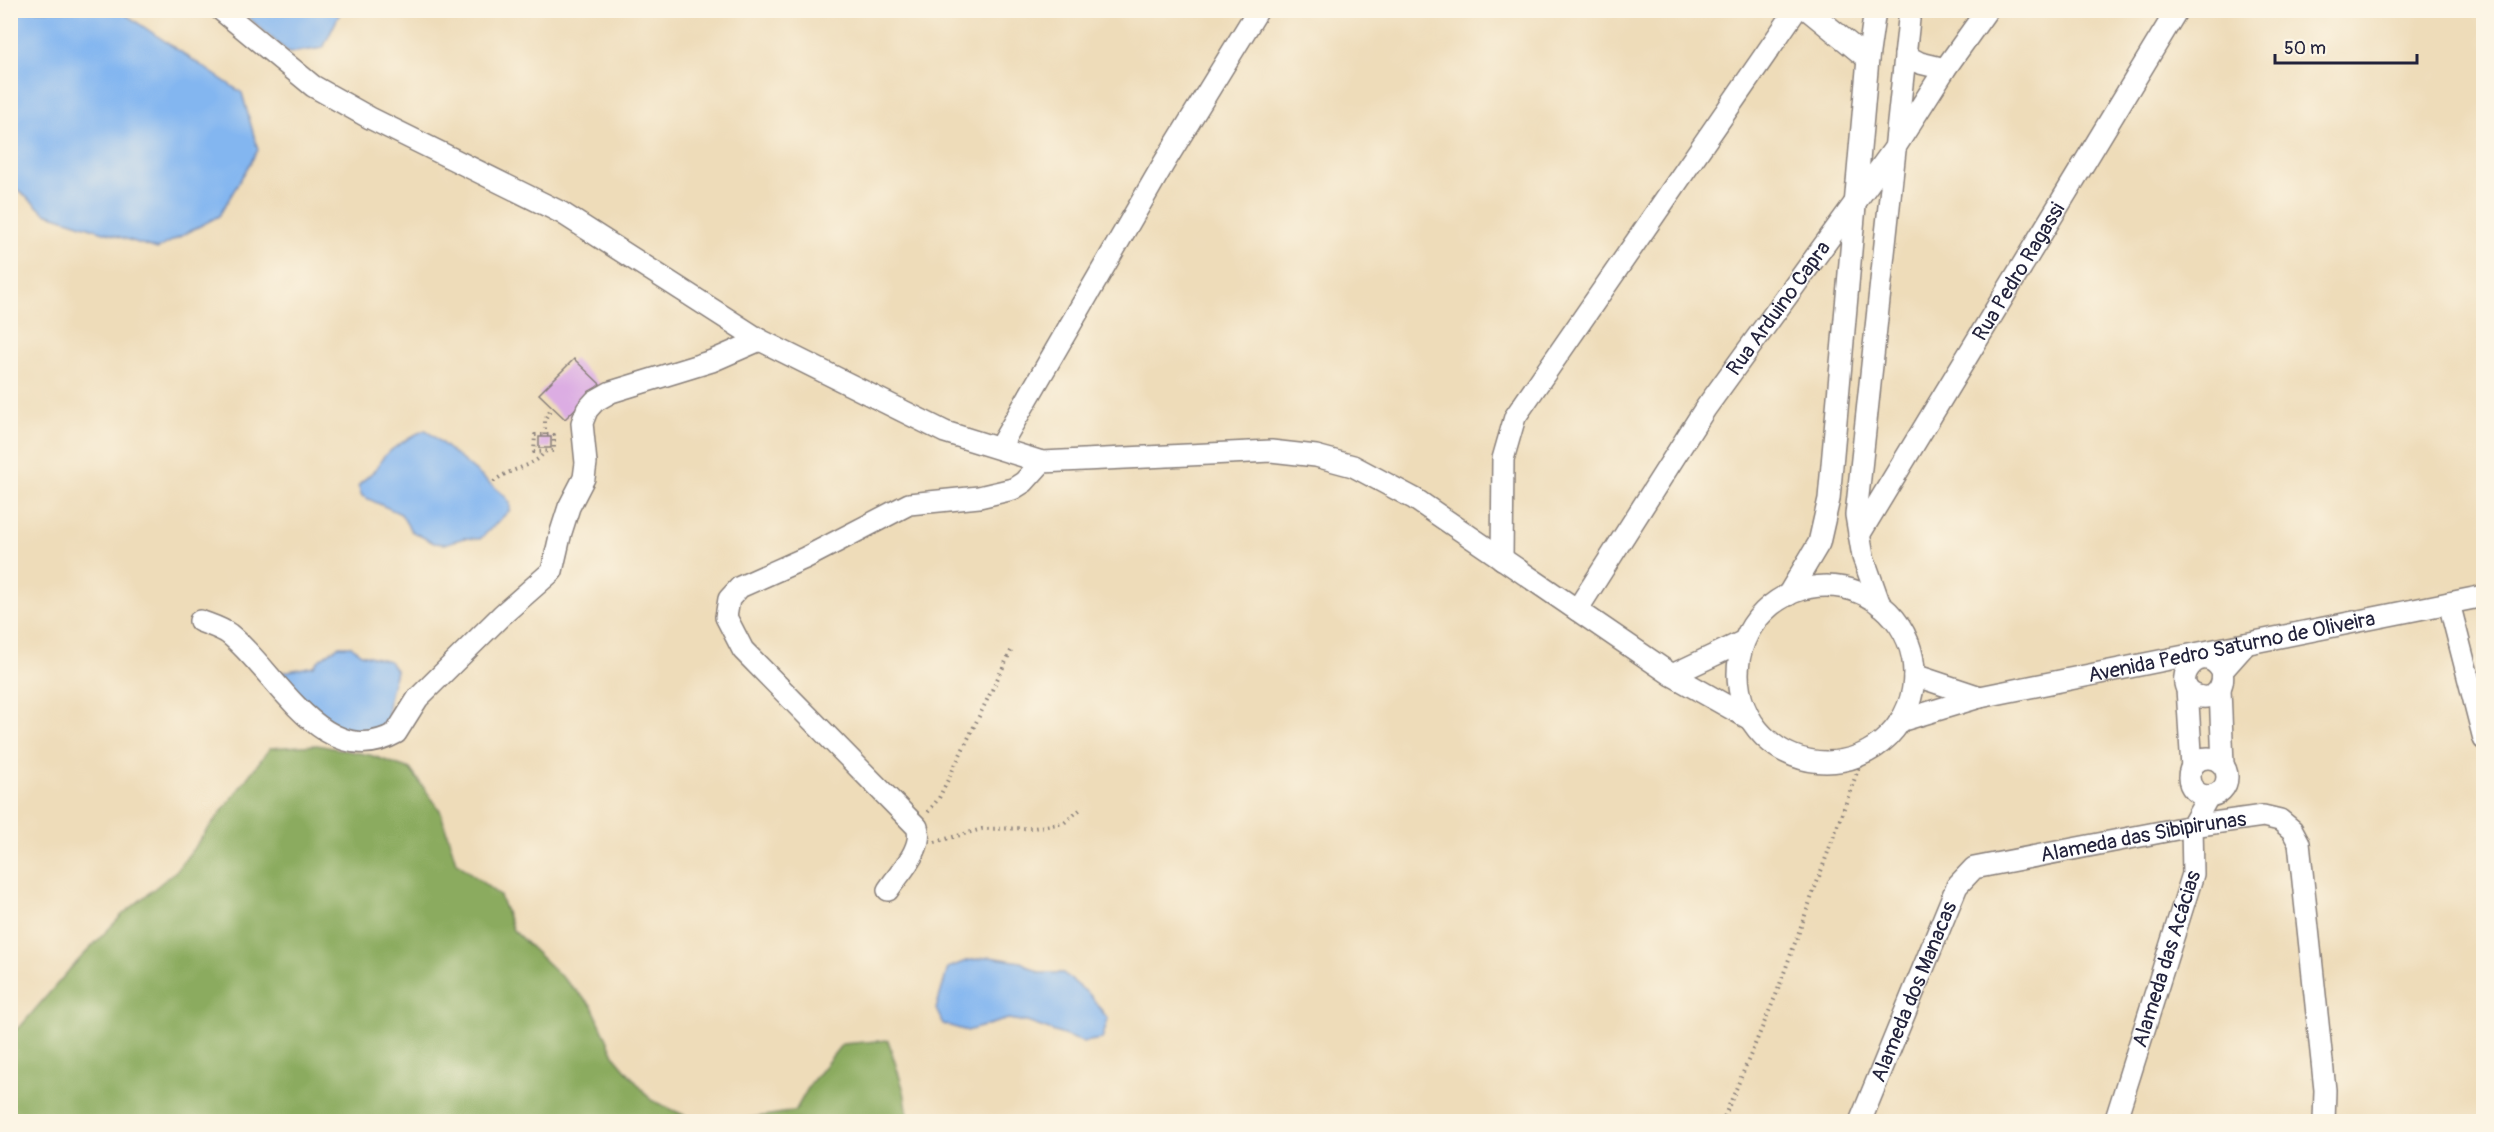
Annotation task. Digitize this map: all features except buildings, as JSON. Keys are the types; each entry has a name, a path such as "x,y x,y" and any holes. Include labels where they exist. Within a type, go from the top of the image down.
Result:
{"street":[{"path":"221,10 313,86 370,118 562,213 760,340 945,432 1042,462 1272,451 1316,456 1353,466 1415,499 1672,675 1750,720"},
{"path":"999,448 1164,163 1258,10"},
{"path":"1502,559 1503,459 1515,417 1796,10"},
{"path":"1808,10 1868,59"},
{"path":"1788,595 1819,543 1829,499 1868,59 1875,10"},
{"path":"1880,605 1863,557 1856,514 1910,10"},
{"name":"Rua Arduino Capra","path":"1577,610 1705,409 1894,149 1945,69 1987,10"},
{"name":"Rua Pedro Ragassi","path":"1859,535 2178,10"},
{"path":"1905,55 1920,63 1945,69"},
{"path":"200,621 228,633 262,666 304,715 334,736 353,744 370,744 391,736 396,733 418,698 502,615 542,583 552,571 566,516 584,478 586,463 582,423 587,410 595,401 611,392 712,361 760,340"},
{"path":"888,890 917,837 743,650 726,616 729,599 740,587 805,558 909,504 979,496 1013,489 1024,482 1042,462"},
{"path":"1819,587 1851,590 1880,605 1892,616 1905,636 1913,659 1912,691 1900,721 1878,745 1864,753 1833,762 1801,758 1772,744 1750,720 1743,705 1738,673 1744,642 1762,614 1788,595 1819,587"},
{"name":"Avenida Pedro Saturno de Oliveira","path":"1900,721 1980,697 2484,596"},
{"path":"2448,603 2484,739"},
{"path":"1672,675 1744,642"},
{"path":"2158,661 2186,682 2192,693 2210,697 2246,644"},
{"path":"2192,768 2186,682 2191,664 2203,659 2215,662 2221,680 2223,765 2228,777 2220,793 2208,796 2196,792 2192,787 2189,774 2195,763 2207,758 2223,765"},
{"name":"Avenida Pedro Saturno de Oliveira","path":"1914,675 1980,697"},
{"name":"Alameda das Acácias","path":"2115,1122 2193,874 2193,826 2208,796"},
{"name":"Alameda das Sibipirunas","path":"1974,868 2193,826 2263,816 2280,820 2292,830 2300,843 2325,1090 2324,1122"},
{"name":"Alameda dos Manacas","path":"1860,1122 1957,886 1974,868"}],"path":[{"path":"545,435 545,419 552,407"},
{"path":"535,435 554,435 554,451 544,451 534,452 535,435"},
{"path":"494,482 500,475 532,462 544,451"},
{"path":"917,837 939,798 1011,651"},
{"path":"1722,1122 1776,995 1864,753"},
{"path":"917,837 982,829 1032,828 1064,823 1083,807"}],"green space":[{"path":"317,745 370,755 410,769 440,810 456,862 500,896 513,930 592,1006 615,1057 651,1100 697,1121 11,1122 11,1031 20,1027 70,969 122,915 177,870 270,748"},
{"path":"888,1040 904,1091 909,1121 732,1121 795,1111 811,1083 842,1044"}],"water":[{"path":"21,10 120,11 242,93 258,150 219,216 157,249 45,213 11,184 11,14"},
{"path":"241,11 341,11 323,48 289,53"},
{"path":"426,430 505,496 510,503 510,510 480,539 464,538 444,544 434,543 411,531 401,514 362,496 358,486 376,469 384,456 404,441"},
{"path":"339,646 351,646 361,654 389,661 396,670 388,707 388,714 394,726 366,734 346,731 312,712 295,693 283,672 314,666"},
{"path":"990,957 1021,962 1040,973 1063,973 1090,995 1108,1019 1102,1039 1083,1042 1027,1022 1008,1019 967,1031 943,1024 936,1009 948,968 966,961"}]}
